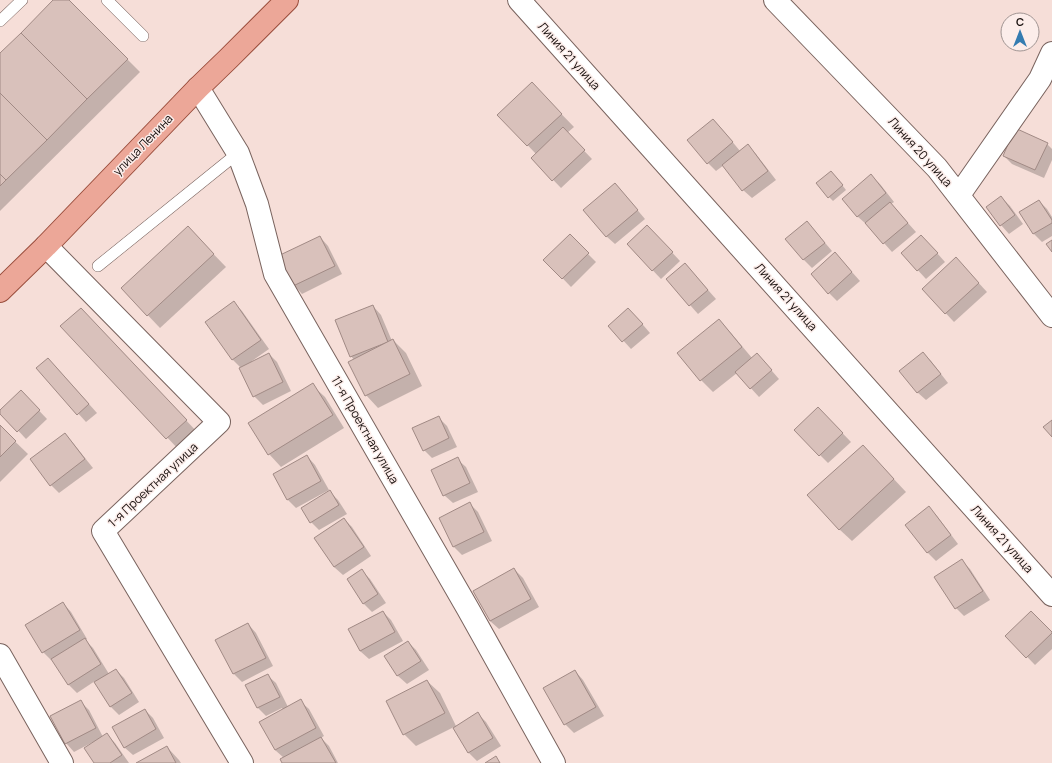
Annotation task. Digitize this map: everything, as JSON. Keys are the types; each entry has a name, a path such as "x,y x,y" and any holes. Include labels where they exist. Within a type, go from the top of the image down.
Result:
{"main road":[{"name":"улица Ленина","path":"0,291 46,246 198,88 287,0"}],"street":[{"name":"Линия 21 улица","path":"519,0 1052,595"},
{"name":"Линия 20 улица","path":"775,0 937,168 1052,316"},
{"path":"958,195 1046,85 1052,53"},
{"name":"11-я Проектная улица","path":"198,88 238,153 257,204 275,274 464,602 554,763"},
{"name":"1-я Проектная улица","path":"46,246 219,422 103,530 242,763"},
{"path":"0,655 62,763"}],"lane":[{"path":"0,21 22,0"},
{"path":"107,0 143,36"},
{"path":"98,266 238,153"}],"building":[{"path":"53,0 69,0 128,59 87,99 21,33"},
{"path":"21,33 87,99 47,140 0,93 0,53"},
{"path":"532,82 562,114 527,146 497,115"},
{"path":"0,93 47,140 6,180 0,174"},
{"path":"713,119 733,142 707,164 687,140"},
{"path":"563,127 585,150 552,181 531,158"},
{"path":"1015,128 1048,143 1035,170 1003,156"},
{"path":"748,144 768,171 742,191 722,165"},
{"path":"831,171 843,185 828,198 816,183"},
{"path":"0,174 6,180 0,186"},
{"path":"871,174 886,193 857,217 842,199"},
{"path":"615,183 638,210 606,237 583,210"},
{"path":"1001,196 1015,215 1000,226 986,207"},
{"path":"1039,200 1052,220 1052,223 1033,234 1019,212"},
{"path":"890,202 908,223 883,244 865,223"},
{"path":"807,221 825,243 803,260 785,239"},
{"path":"647,225 673,252 652,271 627,244"},
{"path":"188,226 214,254 147,316 121,288"},
{"path":"570,234 589,253 562,279 543,260"},
{"path":"921,235 938,253 917,271 901,253"},
{"path":"320,236 335,266 293,286 278,256"},
{"path":"1052,240 1052,252 1046,244"},
{"path":"835,252 852,272 828,294 811,274"},
{"path":"956,257 979,283 945,314 922,289"},
{"path":"685,263 708,290 689,306 666,279"},
{"path":"234,301 261,340 232,360 205,322"},
{"path":"373,305 388,342 350,357 335,320"},
{"path":"81,308 187,420 166,439 60,326"},
{"path":"628,308 643,324 622,342 608,326"},
{"path":"719,319 742,347 700,381 677,353"},
{"path":"393,339 410,374 365,396 348,362"},
{"path":"923,352 941,374 917,393 899,371"},
{"path":"269,353 283,382 253,397 239,368"},
{"path":"757,353 772,370 750,389 735,372"},
{"path":"48,358 89,404 77,415 36,368"},
{"path":"313,383 333,415 268,455 248,423"},
{"path":"21,390 40,410 17,432 0,414 0,410"},
{"path":"818,407 843,433 819,456 794,430"},
{"path":"439,416 449,438 423,451 412,428"},
{"path":"1052,420 1052,437 1043,427"},
{"path":"0,425 16,441 0,457"},
{"path":"65,433 85,459 50,486 30,459"},
{"path":"863,445 894,479 839,530 807,495"},
{"path":"307,455 321,481 287,500 273,474"},
{"path":"458,457 470,483 443,496 431,470"},
{"path":"330,490 339,505 310,523 301,508"},
{"path":"470,502 484,532 453,547 439,518"},
{"path":"929,506 951,535 927,553 905,525"},
{"path":"344,518 364,547 334,567 314,538"},
{"path":"962,559 983,591 955,609 934,577"},
{"path":"514,568 531,599 490,621 473,591"},
{"path":"362,569 378,594 363,604 347,579"},
{"path":"63,602 80,630 42,653 25,625"},
{"path":"383,611 395,632 360,651 348,629"},
{"path":"1031,611 1052,633 1026,658 1005,636"},
{"path":"248,623 266,658 233,674 215,640"},
{"path":"85,638 101,664 68,685 51,659"},
{"path":"408,641 421,661 397,676 384,656"},
{"path":"116,669 132,693 110,707 94,682"},
{"path":"575,670 596,707 564,725 543,688"},
{"path":"268,674 280,697 257,708 245,685"},
{"path":"427,680 445,713 403,735 386,701"},
{"path":"301,699 316,728 275,750 259,722"},
{"path":"81,700 96,728 65,744 50,716"},
{"path":"145,709 156,729 124,748 112,727"},
{"path":"478,712 493,738 468,753 453,728"},
{"path":"107,733 122,755 110,763 94,763 84,748"},
{"path":"321,737 336,763 282,763 280,759"},
{"path":"167,746 176,763 136,763"},
{"path":"496,756 500,763 485,763"}]}
